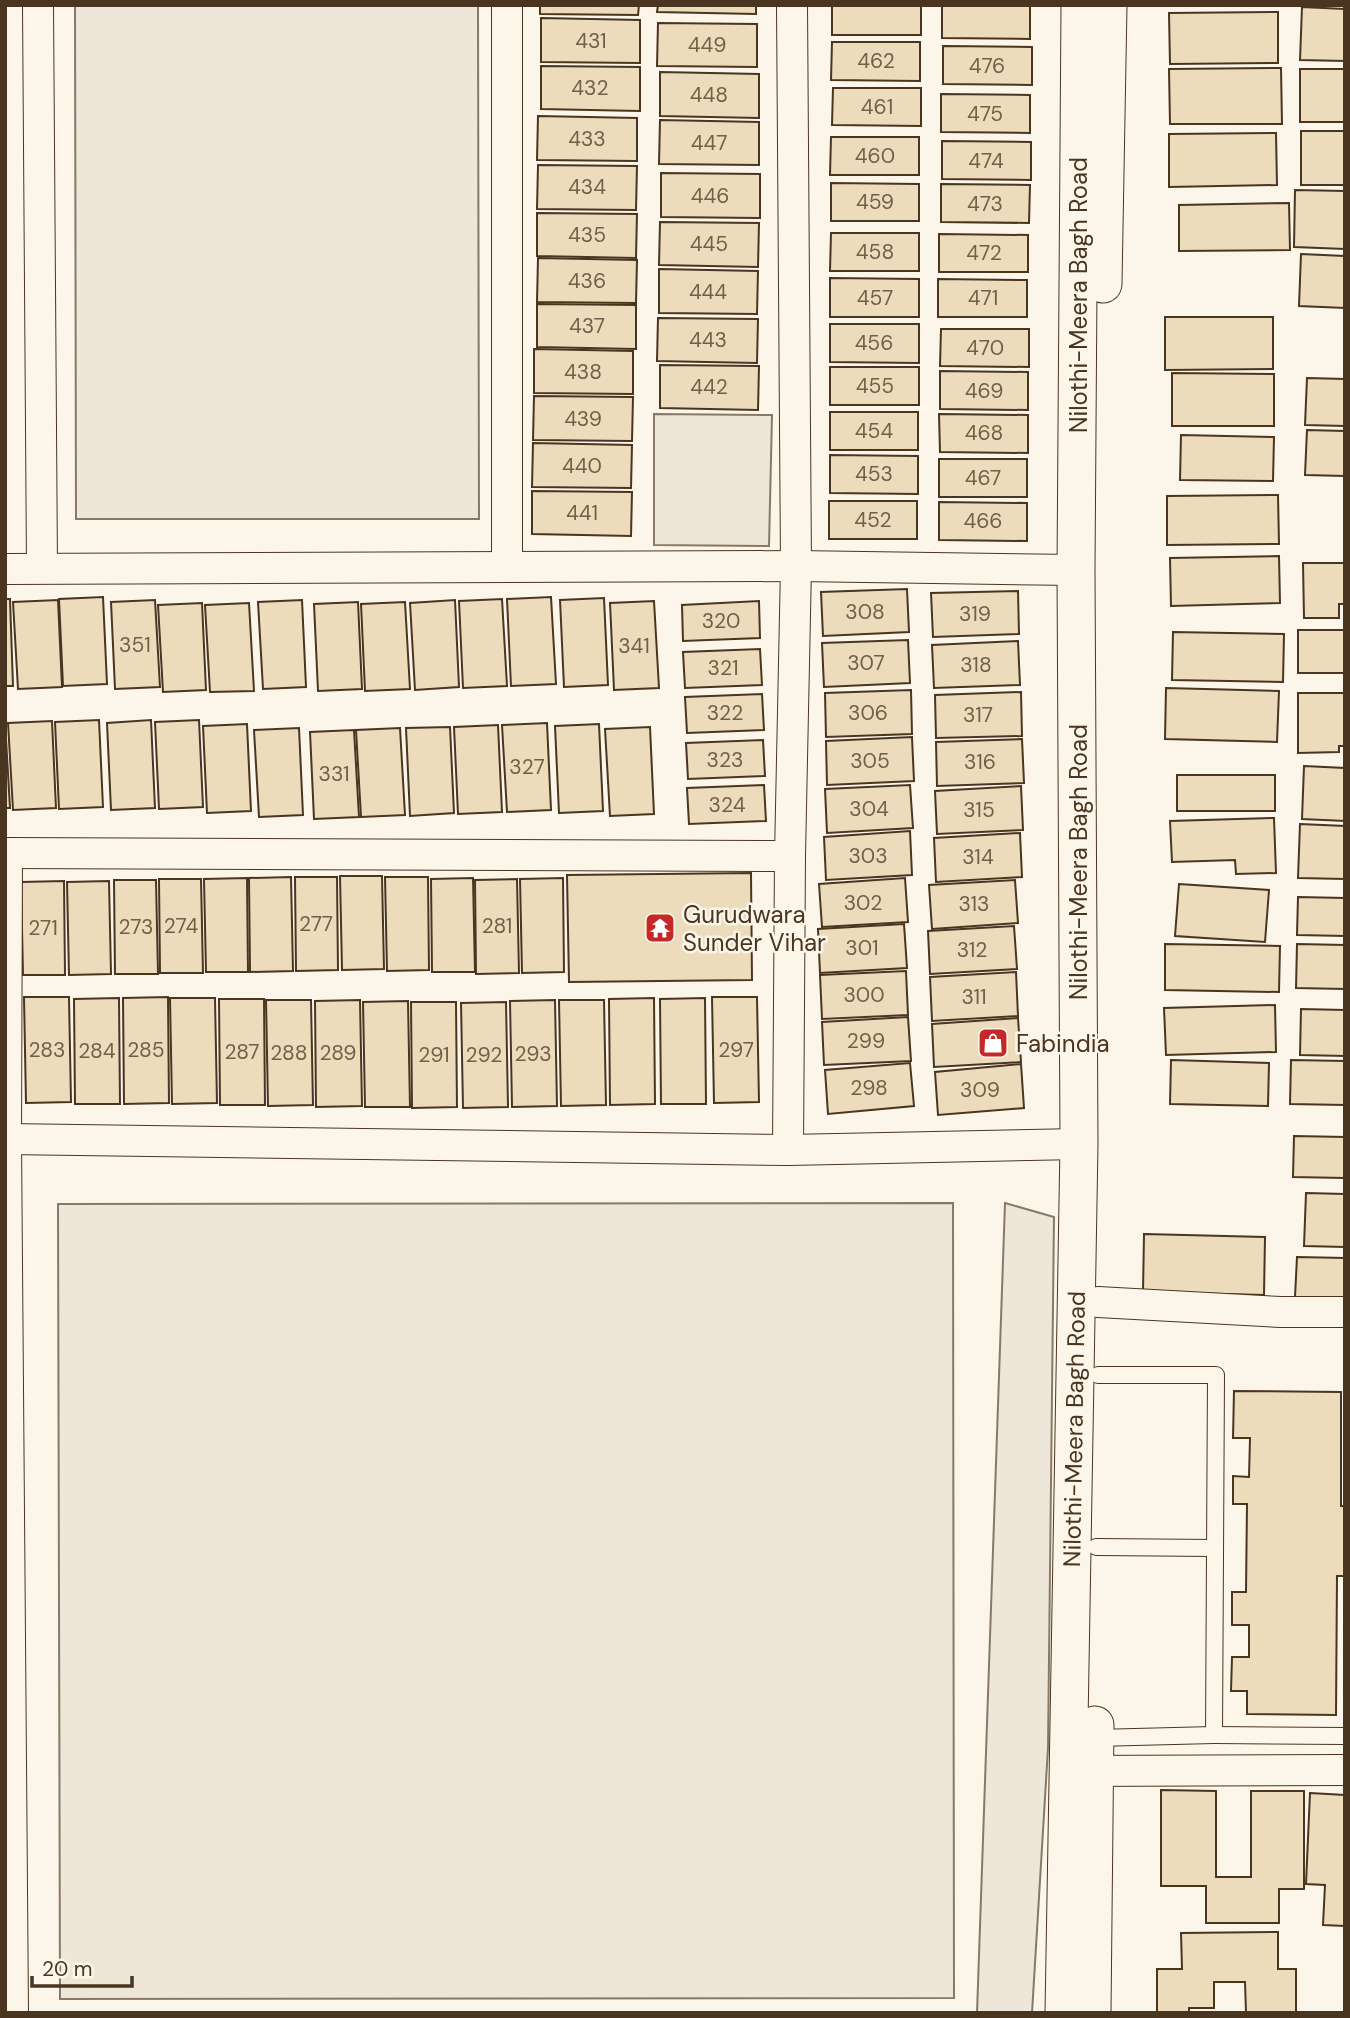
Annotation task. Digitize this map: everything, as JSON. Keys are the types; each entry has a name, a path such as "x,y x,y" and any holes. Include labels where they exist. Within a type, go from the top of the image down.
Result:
{"street":[{"path":"38,5 41,568"},
{"path":"507,5 507,566"},
{"path":"788,1150 796,566 792,5"},
{"name":"Nilothi-Meera Bagh Road","path":"1080,5 1076,570 1079,1144 1086,1760 1092,2013"},
{"name":"Nilothi-Meera Bagh Road","path":"1064,2013 1086,1760 1096,1547 1098,570 1108,5"},
{"path":"5,569 796,566 1076,570"},
{"path":"13,2013 6,853 790,856"},
{"path":"6,1139 788,1150 1079,1144"},
{"path":"1098,1302 1256,1311 1345,1312"},
{"path":"1086,1760 1345,1770"}],"lane":[{"path":"1098,1376 1216,1375 1214,1735"},
{"path":"1096,1547 1215,1548"},
{"path":"1086,1760 1214,1735 1345,1736"}],"shaded area":[{"path":"75,5 478,5 479,519 76,519"},
{"path":"654,414 772,415 769,546 654,545"},
{"path":"953,1203 954,1998 60,1999 58,1204"},
{"path":"1005,1203 1054,1217 1048,1748 1032,2013 977,2013"}],"building":[{"path":"540,5 639,5 638,15 540,14"},
{"path":"658,5 756,5 756,14 657,12"},
{"path":"832,5 921,5 921,35 832,35"},
{"path":"942,5 1030,5 1030,39 942,38"},
{"path":"1302,7 1345,9 1345,61 1300,60"},
{"path":"1278,12 1278,63 1170,64 1169,13"},
{"path":"541,18 640,20 640,63 541,62"},
{"path":"658,23 757,24 757,67 657,66"},
{"path":"832,42 920,42 920,81 831,80"},
{"path":"943,46 1032,47 1032,85 943,84"},
{"path":"541,66 640,67 640,111 541,109"},
{"path":"1281,68 1282,124 1170,124 1169,69"},
{"path":"1300,69 1345,69 1345,122 1300,122"},
{"path":"660,72 759,74 759,118 660,116"},
{"path":"833,88 921,88 921,126 832,125"},
{"path":"941,94 1030,95 1030,133 941,132"},
{"path":"538,116 637,118 637,161 537,160"},
{"path":"660,120 759,122 759,165 659,164"},
{"path":"1301,131 1345,131 1345,185 1301,185"},
{"path":"1276,133 1277,185 1169,187 1169,134"},
{"path":"831,137 919,137 919,175 830,175"},
{"path":"942,141 1031,142 1031,180 942,179"},
{"path":"538,165 637,166 636,210 537,209"},
{"path":"661,173 760,174 760,218 661,217"},
{"path":"831,183 919,184 919,221 831,221"},
{"path":"941,184 1030,185 1029,223 941,222"},
{"path":"1295,190 1345,191 1345,249 1294,247"},
{"path":"1289,203 1290,250 1179,251 1179,205"},
{"path":"537,213 637,214 636,258 537,256"},
{"path":"660,222 759,223 758,267 659,265"},
{"path":"831,233 919,233 919,271 830,271"},
{"path":"939,234 1028,235 1028,272 939,272"},
{"path":"1301,254 1345,256 1345,308 1299,306"},
{"path":"538,258 637,260 636,303 537,302"},
{"path":"659,269 758,271 757,314 659,313"},
{"path":"830,278 919,279 919,317 830,317"},
{"path":"938,279 1027,280 1027,317 938,317"},
{"path":"537,304 636,305 636,349 537,347"},
{"path":"1165,317 1273,317 1273,369 1165,370"},
{"path":"658,318 758,319 757,363 657,361"},
{"path":"830,324 919,324 919,363 830,362"},
{"path":"941,329 1029,329 1029,367 940,366"},
{"path":"534,349 633,351 633,394 534,393"},
{"path":"660,365 759,366 758,410 660,408"},
{"path":"830,367 919,367 919,405 830,405"},
{"path":"940,371 1028,372 1028,410 940,409"},
{"path":"1172,373 1274,374 1274,426 1172,426"},
{"path":"1307,378 1345,379 1345,426 1305,425"},
{"path":"534,396 633,397 632,441 533,440"},
{"path":"830,412 918,412 918,450 830,450"},
{"path":"939,414 1028,415 1028,453 940,452"},
{"path":"1307,430 1345,431 1345,476 1305,475"},
{"path":"1181,435 1274,437 1273,481 1180,480"},
{"path":"533,443 632,445 631,488 532,487"},
{"path":"830,455 918,456 918,494 830,493"},
{"path":"939,459 1027,459 1027,497 939,497"},
{"path":"532,491 632,492 631,536 532,534"},
{"path":"1278,495 1279,544 1167,545 1167,496"},
{"path":"829,501 917,501 917,539 829,539"},
{"path":"939,502 1027,503 1027,541 939,540"},
{"path":"1279,556 1280,603 1171,606 1170,558"},
{"path":"1303,563 1345,563 1345,604 1339,604 1339,618 1304,618"},
{"path":"907,589 909,632 823,636 821,592"},
{"path":"1018,591 1019,634 933,637 931,593"},
{"path":"103,597 107,684 63,686 59,599"},
{"path":"551,597 556,684 511,686 507,599"},
{"path":"604,598 608,685 564,687 560,600"},
{"path":"5,599 10,599 13,686 5,686"},
{"path":"502,599 507,686 463,688 459,601"},
{"path":"58,600 62,687 18,689 13,602"},
{"path":"155,600 160,687 115,689 111,602"},
{"path":"302,600 306,687 263,689 258,602"},
{"path":"455,600 459,687 415,690 410,603"},
{"path":"654,601 659,688 614,690 610,603"},
{"path":"759,601 760,638 683,641 682,605"},
{"path":"358,602 362,689 318,691 314,604"},
{"path":"405,602 410,689 365,691 361,604"},
{"path":"202,603 206,690 163,692 158,605"},
{"path":"249,603 254,691 210,692 205,605"},
{"path":"1298,630 1345,630 1345,673 1298,673"},
{"path":"1173,632 1284,634 1283,682 1172,680"},
{"path":"908,640 910,683 824,687 822,643"},
{"path":"1018,641 1020,685 934,688 932,645"},
{"path":"760,649 762,685 685,688 683,652"},
{"path":"1166,688 1279,691 1277,742 1165,739"},
{"path":"911,690 912,734 826,737 825,693"},
{"path":"1021,692 1022,736 936,738 935,695"},
{"path":"1298,693 1345,693 1345,746 1339,746 1339,752 1298,753"},
{"path":"762,694 764,730 687,733 685,697"},
{"path":"99,720 103,807 59,809 55,722"},
{"path":"151,720 155,808 111,810 107,723"},
{"path":"199,720 203,807 159,809 155,722"},
{"path":"5,721 10,808 5,808"},
{"path":"52,721 56,808 13,810 8,723"},
{"path":"547,723 551,810 507,812 502,725"},
{"path":"247,724 251,811 207,813 203,726"},
{"path":"599,724 603,811 559,813 555,726"},
{"path":"498,725 502,812 458,814 454,727"},
{"path":"450,727 454,813 410,816 406,728"},
{"path":"650,727 654,814 610,816 605,729"},
{"path":"299,728 303,815 259,817 254,730"},
{"path":"400,728 405,815 361,817 356,730"},
{"path":"354,730 359,817 314,819 310,732"},
{"path":"912,737 914,781 827,785 826,741"},
{"path":"1022,739 1024,783 937,786 936,742"},
{"path":"763,740 765,776 688,779 686,743"},
{"path":"1304,766 1345,768 1345,821 1302,819"},
{"path":"1177,775 1275,775 1275,811 1177,811"},
{"path":"764,785 766,821 689,824 687,788"},
{"path":"910,785 913,828 827,833 825,789"},
{"path":"1021,786 1023,830 937,834 935,791"},
{"path":"1274,818 1276,873 1236,874 1235,860 1172,862 1170,821"},
{"path":"1300,824 1345,826 1345,879 1298,878"},
{"path":"910,831 912,875 826,880 824,837"},
{"path":"1020,833 1022,877 936,882 934,838"},
{"name":"Gurudwara Sunder Vihar","path":"751,873 752,980 569,982 567,875"},
{"path":"340,876 382,876 384,969 342,970"},
{"path":"291,877 293,971 250,972 249,878"},
{"path":"295,877 337,877 338,970 296,971"},
{"path":"385,877 428,877 429,970 387,971"},
{"path":"247,878 248,972 206,972 204,879"},
{"path":"473,878 475,972 432,972 431,879"},
{"path":"563,878 564,972 522,973 520,879"},
{"path":"905,878 908,922 822,927 819,884"},
{"path":"159,879 201,879 203,973 160,973"},
{"path":"517,879 519,973 476,974 475,880"},
{"path":"114,880 156,880 158,974 115,974"},
{"path":"1015,880 1018,923 932,929 929,885"},
{"path":"64,881 65,975 23,975 21,882"},
{"path":"109,881 111,974 69,975 67,882"},
{"path":"1179,884 1269,890 1265,942 1175,936"},
{"path":"1298,897 1345,898 1345,936 1297,935"},
{"path":"904,924 907,968 820,973 818,929"},
{"path":"1014,926 1017,969 930,974 928,931"},
{"path":"1165,944 1280,946 1279,992 1165,990"},
{"path":"1297,944 1345,945 1345,989 1296,988"},
{"path":"906,971 908,1015 822,1019 820,975"},
{"path":"1016,972 1018,1016 932,1021 930,977"},
{"path":"24,997 69,997 71,1102 26,1103"},
{"path":"168,997 169,1103 124,1104 123,998"},
{"path":"712,997 757,997 759,1102 714,1103"},
{"path":"119,998 120,1104 75,1104 74,999"},
{"path":"170,998 215,998 217,1103 172,1104"},
{"path":"654,998 655,1104 610,1105 609,999"},
{"path":"705,998 706,1104 661,1104 660,999"},
{"path":"219,999 264,999 265,1105 220,1105"},
{"path":"266,1000 311,1000 313,1105 268,1106"},
{"path":"360,1000 362,1106 316,1107 315,1001"},
{"path":"555,1000 557,1106 512,1107 510,1001"},
{"path":"559,1000 604,1000 606,1105 561,1106"},
{"path":"408,1001 410,1107 365,1107 363,1002"},
{"path":"411,1002 456,1002 457,1107 412,1108"},
{"path":"506,1002 508,1107 463,1108 461,1003"},
{"path":"1275,1005 1276,1052 1166,1055 1164,1008"},
{"path":"1301,1009 1345,1010 1345,1056 1300,1055"},
{"path":"908,1017 911,1061 824,1065 822,1022"},
{"path":"1018,1018 1021,1062 934,1067 932,1024"},
{"path":"1171,1060 1269,1063 1268,1106 1170,1104"},
{"path":"1291,1060 1345,1061 1345,1105 1290,1104"},
{"path":"910,1063 914,1106 828,1114 825,1070"},
{"path":"1021,1064 1024,1108 938,1115 935,1072"},
{"path":"1294,1136 1345,1137 1345,1178 1293,1177"},
{"path":"1306,1193 1345,1194 1345,1247 1304,1246"},
{"path":"1144,1234 1265,1237 1264,1295 1143,1292"},
{"path":"1297,1257 1345,1258 1345,1298 1295,1297"},
{"path":"1234,1391 1341,1392 1341,1506 1345,1506 1345,1576 1337,1576 1336,1715 1247,1714 1247,1691 1231,1691 1232,1657 1249,1657 1249,1625 1232,1625 1232,1592 1246,1592 1247,1504 1233,1504 1233,1476 1249,1477 1250,1438 1233,1438"},
{"path":"1161,1790 1216,1791 1216,1877 1251,1877 1251,1791 1304,1791 1304,1889 1279,1889 1279,1923 1206,1923 1206,1886 1161,1886"},
{"path":"1310,1793 1345,1795 1345,1926 1323,1925 1325,1885 1306,1884"},
{"path":"1278,1932 1278,1969 1296,1969 1296,2013 1246,2013 1245,1982 1214,1982 1214,2008 1189,2008 1189,2013 1157,2013 1157,1969 1182,1969 1181,1933"}],"place":[{"name":"Gurudwara Sunder Vihar","path":"660,928"},
{"name":"Fabindia","path":"993,1043"}]}
